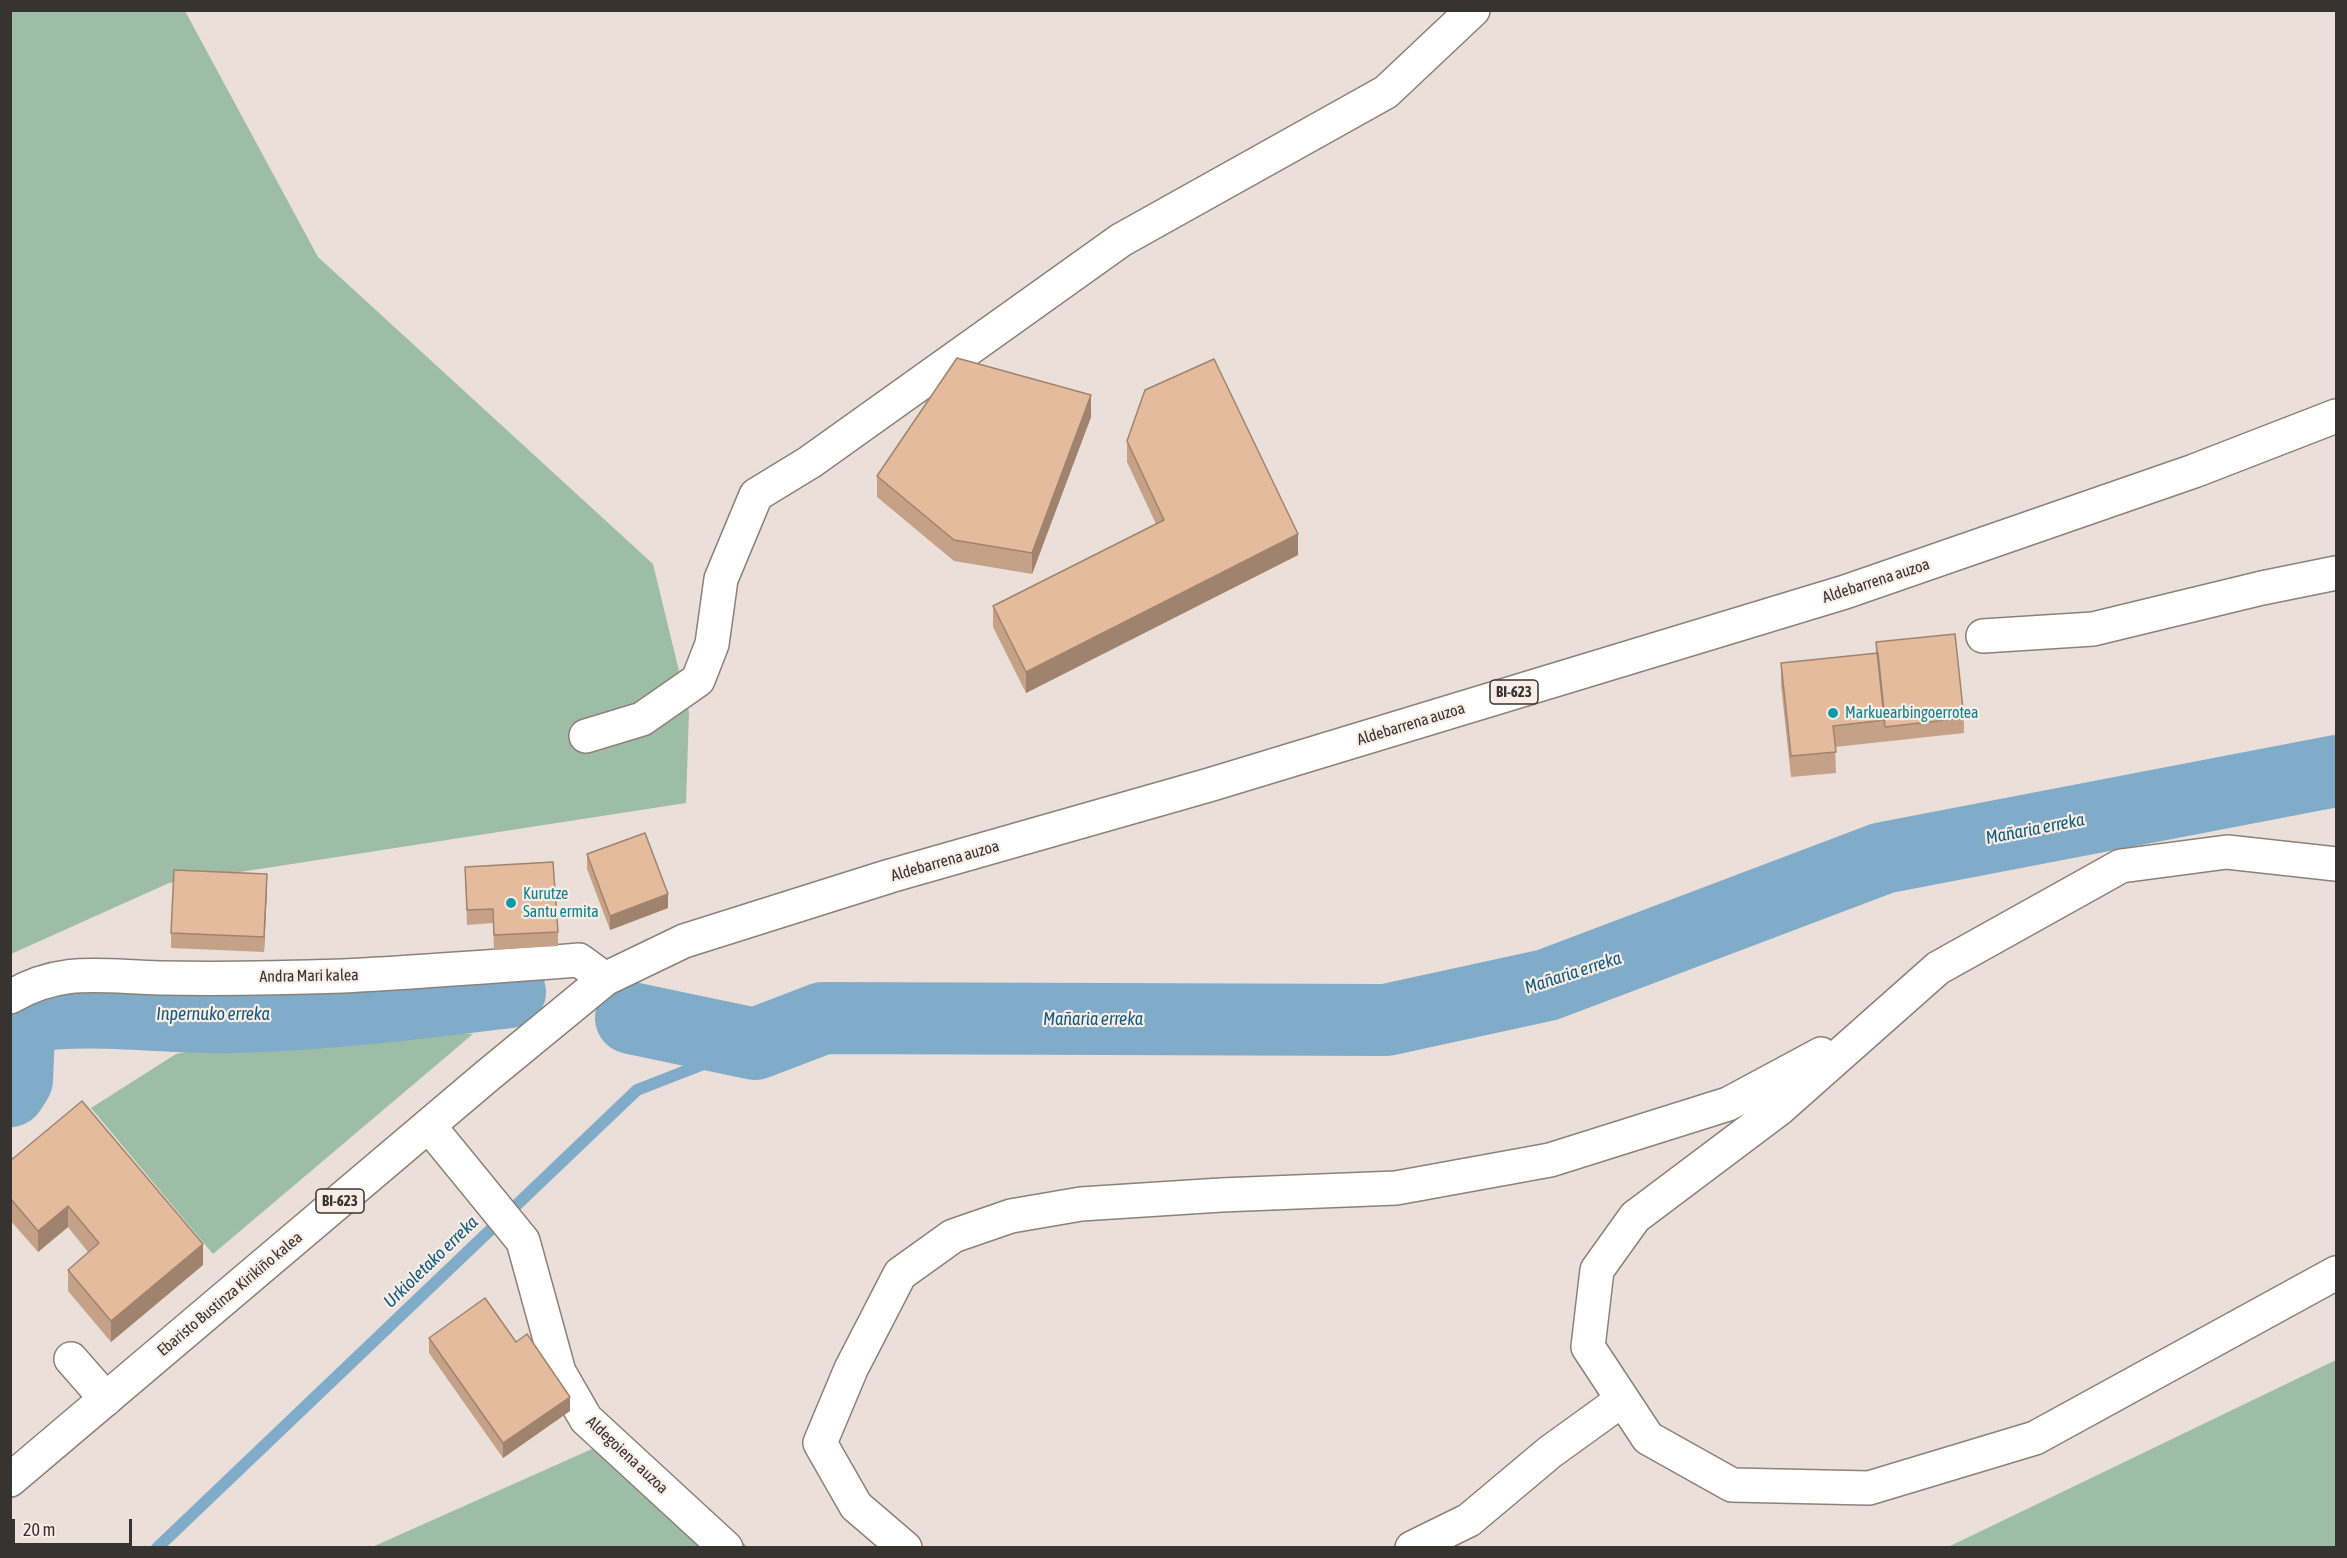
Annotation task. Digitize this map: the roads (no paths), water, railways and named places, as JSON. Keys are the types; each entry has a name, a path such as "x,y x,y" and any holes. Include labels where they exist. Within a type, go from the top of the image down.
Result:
{"main road":[{"path":"586,736 642,718 698,680 712,644 721,579 756,495 810,462 1121,240 1386,92 1473,10"},
{"name":"Aldebarrena auzoa","path":"684,942 890,876 1209,785 1845,592 2194,471 2337,416"},
{"path":"1983,636 2093,629 2262,588 2337,573"},
{"path":"2337,864 2227,852 2121,867 1938,968 1780,1108 1635,1217 1597,1270 1588,1347 1648,1438 1732,1485 1869,1488 2035,1438 2337,1273"},
{"name":"Ebaristo Bustinza Kirikiño kalea","path":"10,1480 605,979 684,942"},
{"name":"Andra Mari kalea","path":"10,997 57,977 78,975 160,978 344,976 579,960 605,979"},
{"path":"905,1548 856,1506 820,1443 850,1369 900,1274 953,1236 1011,1216 1081,1204 1135,1203 1221,1195 1396,1188 1550,1160 1728,1104 1870,1027"},
{"name":"Aldegoiena auzoa","path":"429,1126 523,1241 559,1372 586,1419 726,1548"},
{"path":"71,1359 106,1399"},
{"path":"1412,1548 1468,1520 1550,1452 1622,1400"}],"waterway":[{"name":"Mañaria erreka","path":"631,1018 755,1044 823,1018 1386,1020 1547,985 1883,858 2336,771"},
{"name":"Inpernuko erreka","path":"10,1091 17,1080 19,1034 32,1016 82,1013 208,1017 268,1016 372,1008 510,992"},
{"name":"Urkioletako erreka","path":"157,1548 637,1090 755,1044"}],"place":[{"name":"Markuearbingoerrotea","path":"1833,713"},
{"name":"Kurutze Santu ermita","path":"511,903"}]}
